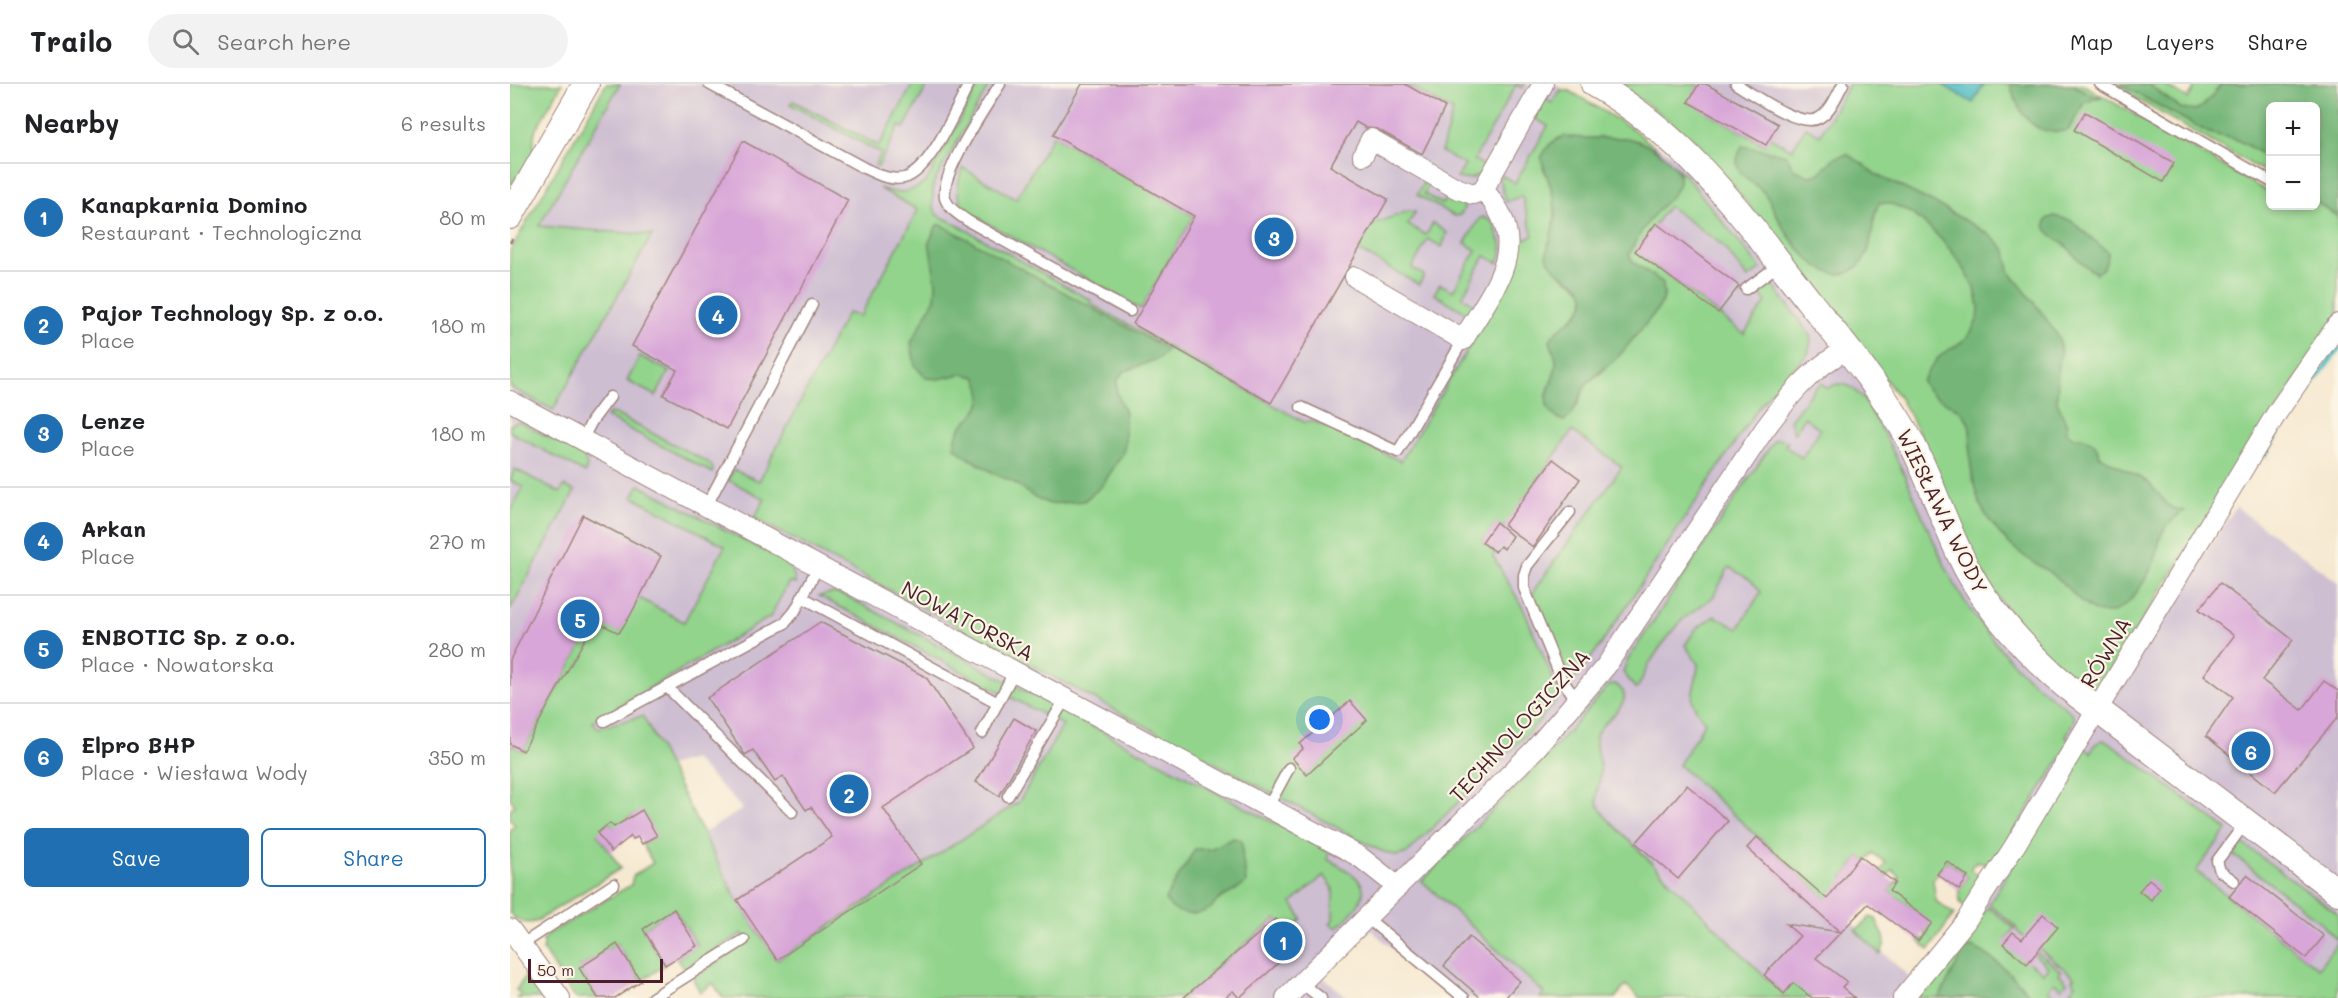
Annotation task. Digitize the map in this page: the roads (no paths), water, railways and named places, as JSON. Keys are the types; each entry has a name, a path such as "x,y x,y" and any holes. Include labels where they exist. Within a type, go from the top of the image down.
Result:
{"street":[{"path":"510,216 586,84"},
{"path":"1363,155 1371,139 1466,193 1473,194 1484,190 1543,84"},
{"name":"WIESŁAWA WODY","path":"1594,84 1646,116 1673,139 1711,178 1847,350 1894,412 1911,443 1952,538 1979,590 2037,661 2338,892"},
{"path":"1355,277 1464,340 1505,267 1509,249 1499,210 1484,190"},
{"name":"RÓWNA","path":"1903,998 1965,922 2014,847 2278,411 2338,324"},
{"name":"TECHNOLOGICZNA","path":"1286,998 1535,749 1606,666 1786,399 1823,364 1847,350"},
{"name":"NOWATORSKA","path":"510,401 1360,857 1398,887"},
{"path":"510,929 560,998"}],"lane":[{"path":"710,84 864,168 882,177 893,179 906,178 917,171 928,158 969,84"},
{"path":"1000,84 954,162 945,185 946,199 952,209 968,221 1130,312"},
{"path":"1736,84 1789,115 1809,121 1819,119 1824,114 1843,84"},
{"path":"2100,84 2266,178"},
{"path":"1746,289 1780,264"},
{"path":"706,507 812,305"},
{"path":"1301,407 1398,452 1464,340"},
{"path":"582,440 592,421 610,397"},
{"path":"1569,512 1527,566 1524,574 1524,588 1562,680 1577,700"},
{"path":"604,721 785,623 795,611 818,567"},
{"path":"802,597 998,703"},
{"path":"982,733 1014,672"},
{"path":"667,687 792,812"},
{"path":"1008,796 1065,699"},
{"path":"1268,807 1289,768"},
{"path":"2234,881 2220,871 2217,861 2246,822"},
{"path":"522,945 614,884"},
{"path":"1368,918 1464,998"},
{"path":"652,998 744,940"},
{"path":"1301,983 1321,998"}],"water":[{"path":"1941,84 1984,84 1973,103"}],"waterway":[{"path":"2265,455 2279,430 2338,349"}],"place":[{"name":"Lenze","path":"1274,237"},
{"name":"Arkan","path":"718,315"},
{"name":"ENBOTIC Sp. z o.o.","path":"580,619"},
{"name":"Elpro BHP","path":"2251,751"},
{"name":"Pajor Technology Sp. z o.o.","path":"849,794"},
{"name":"Kanapkarnia Domino","path":"1283,941"}]}
